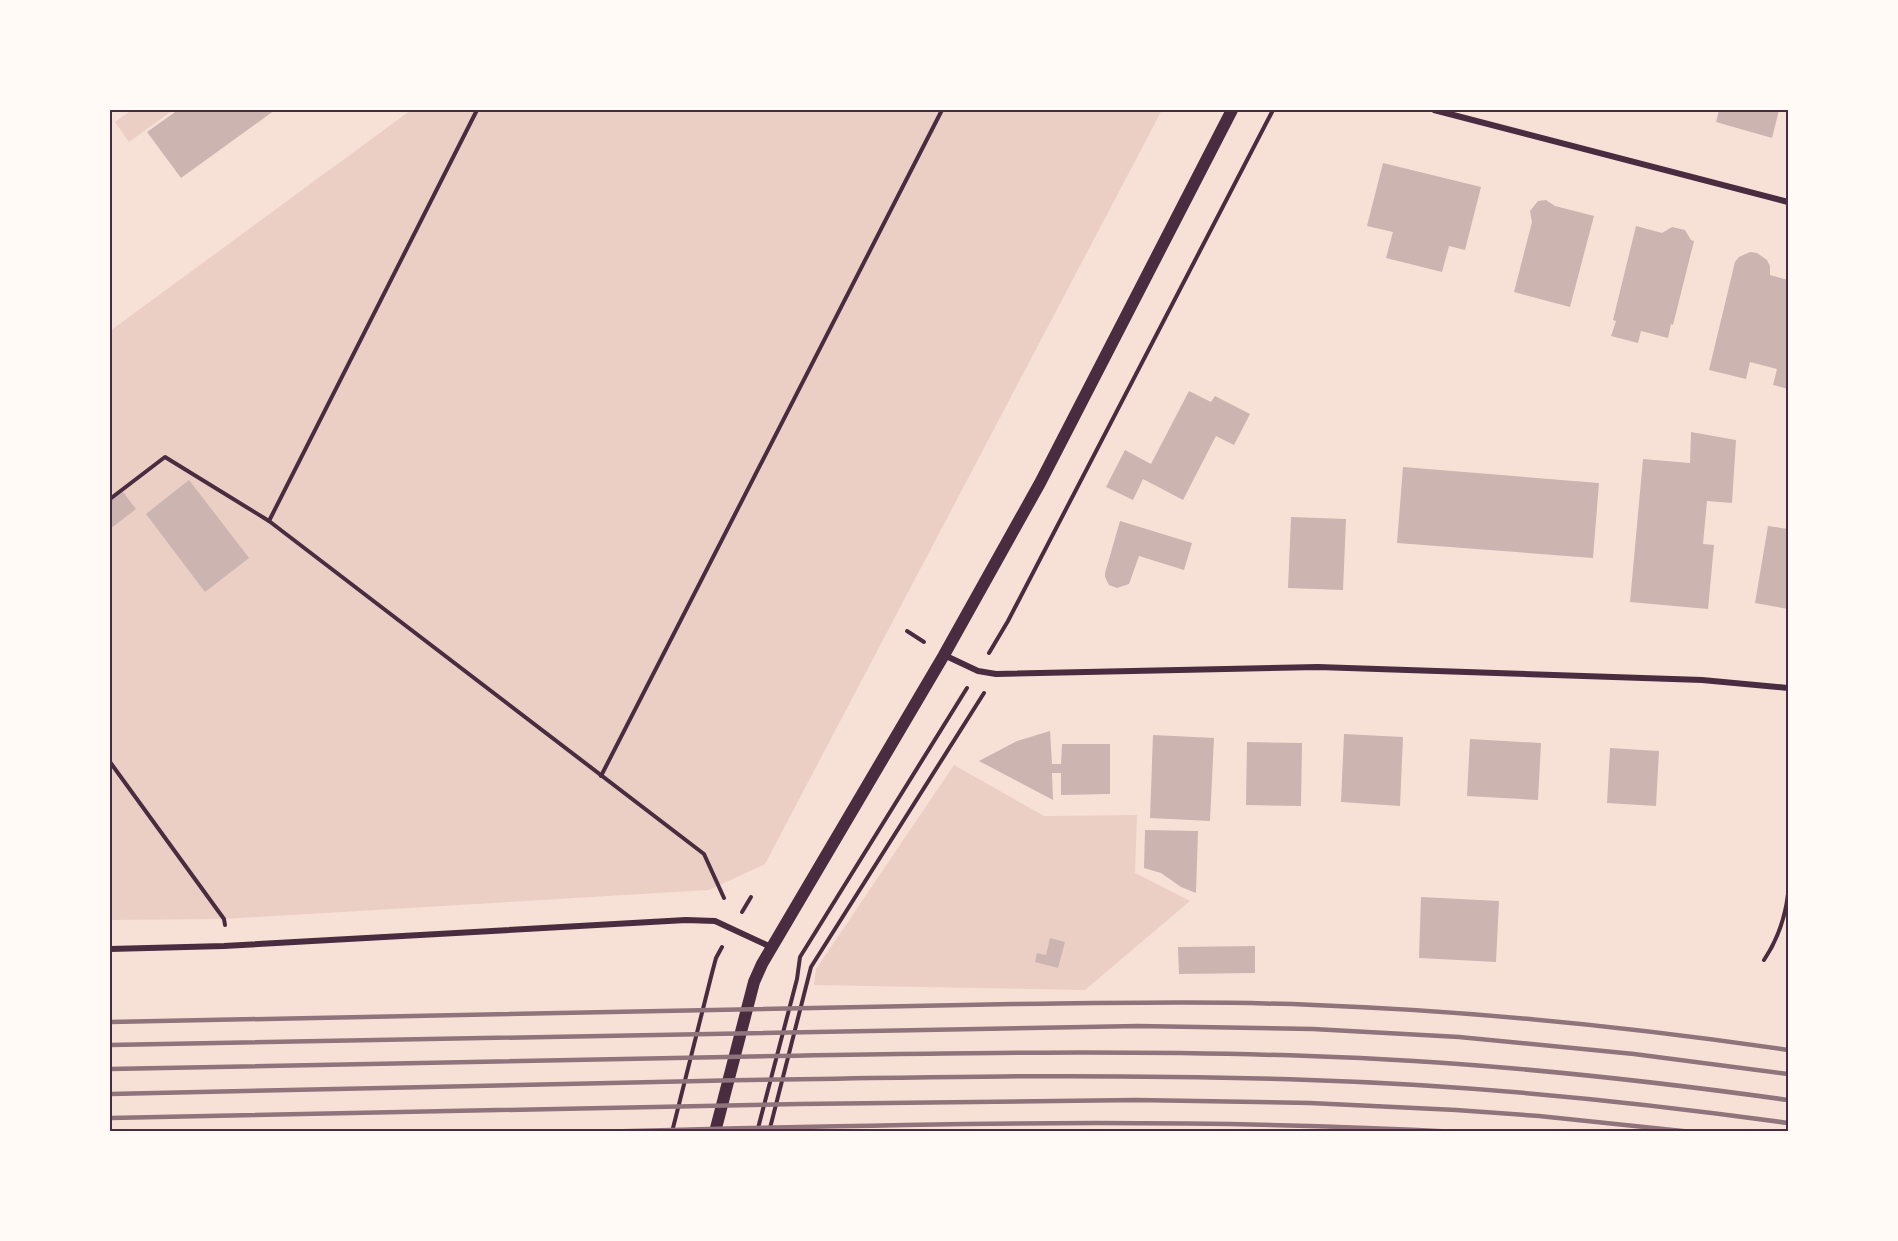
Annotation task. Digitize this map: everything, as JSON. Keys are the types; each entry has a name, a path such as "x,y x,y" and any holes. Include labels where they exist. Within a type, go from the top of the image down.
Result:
{"main road":[{"path":"715,1131 754,982 771,947 944,655 1040,483 1232,110"}],"street":[{"path":"1434,110 1788,202"},
{"path":"944,655 978,671 996,674 1318,667 1702,680 1788,688"},
{"path":"110,949 224,946 686,920 715,921 771,947"}],"path":[{"path":"269,521 477,110"},
{"path":"601,776 942,110"},
{"path":"1008,621 1273,110"},
{"path":"110,499 165,457 269,521 704,854 724,898"},
{"path":"769,1131 811,967 996,674"},
{"path":"757,1131 797,979 800,957 959,701"},
{"path":"110,762 224,919"},
{"path":"1764,960 1778,938 1787,913 1788,894"},
{"path":"672,1131 716,958"}],"shaded area":[{"path":"132,110 173,110 129,142 115,122"},
{"path":"411,110 1162,110 765,864 709,890 224,919 110,920 110,331"},
{"path":"954,765 1044,816 1137,815 1135,873 1190,901 1085,990 814,985 816,969"}],"building":[{"path":"178,110 275,110 181,178 147,132"},
{"path":"1719,110 1779,110 1772,138 1716,122"},
{"path":"1383,163 1481,187 1465,250 1449,246 1442,272 1386,258 1393,232 1367,226"},
{"path":"1546,200 1555,206 1594,216 1570,307 1514,292 1532,222 1530,211 1538,201"},
{"path":"1636,226 1662,233 1672,227 1685,230 1694,241 1668,338 1641,331 1638,343 1611,336"},
{"path":"1750,252 1757,253 1767,260 1770,275 1788,280 1788,389 1773,385 1777,369 1750,362 1746,379 1709,370 1735,262 1739,257"},
{"path":"1189,391 1211,402 1215,396 1250,414 1234,445 1216,436 1183,500 1143,479 1133,500 1106,487 1125,450 1151,464"},
{"path":"1691,432 1736,440 1732,503 1707,501 1703,544 1714,545 1708,609 1630,602 1643,459 1690,463"},
{"path":"1403,467 1599,483 1593,558 1397,543"},
{"path":"189,480 249,558 205,592 146,514"},
{"path":"123,492 136,509 110,529 110,501"},
{"path":"1291,517 1346,519 1343,590 1288,588"},
{"path":"1120,521 1192,543 1184,570 1139,556 1129,584 1117,588 1109,585 1105,573"},
{"path":"1768,526 1788,529 1788,609 1755,603"},
{"path":"1050,731 1052,764 1061,764 1062,744 1110,744 1110,794 1061,795 1061,773 1052,773 1053,800 979,761 1017,741"},
{"path":"1344,734 1403,737 1400,806 1341,802"},
{"path":"1153,735 1214,738 1210,821 1150,818"},
{"path":"1470,739 1541,743 1538,800 1467,796"},
{"path":"1247,742 1302,743 1301,806 1246,805"},
{"path":"1610,748 1659,751 1656,806 1607,803"},
{"path":"1145,830 1198,831 1196,893 1181,887 1161,873 1144,868"},
{"path":"1421,897 1499,901 1496,962 1419,958"},
{"path":"1050,938 1065,942 1058,968 1035,962 1037,953 1046,955"},
{"path":"1255,946 1255,973 1179,974 1178,947"}],"railway":[{"path":"110,1022 1014,1004 1239,1003 1374,1008 1492,1016 1611,1027 1788,1050"},
{"path":"110,1045 1138,1026 1313,1029 1459,1037 1634,1054 1788,1074"},
{"path":"110,1069 910,1054 1243,1054 1369,1058 1490,1066 1788,1100"},
{"path":"110,1094 929,1077 1233,1078 1369,1082 1490,1090 1609,1101 1788,1123"},
{"path":"110,1118 799,1104 1136,1100 1310,1103 1456,1110 1692,1132"},
{"path":"587,1132 1022,1123 1240,1124 1457,1132"}]}
